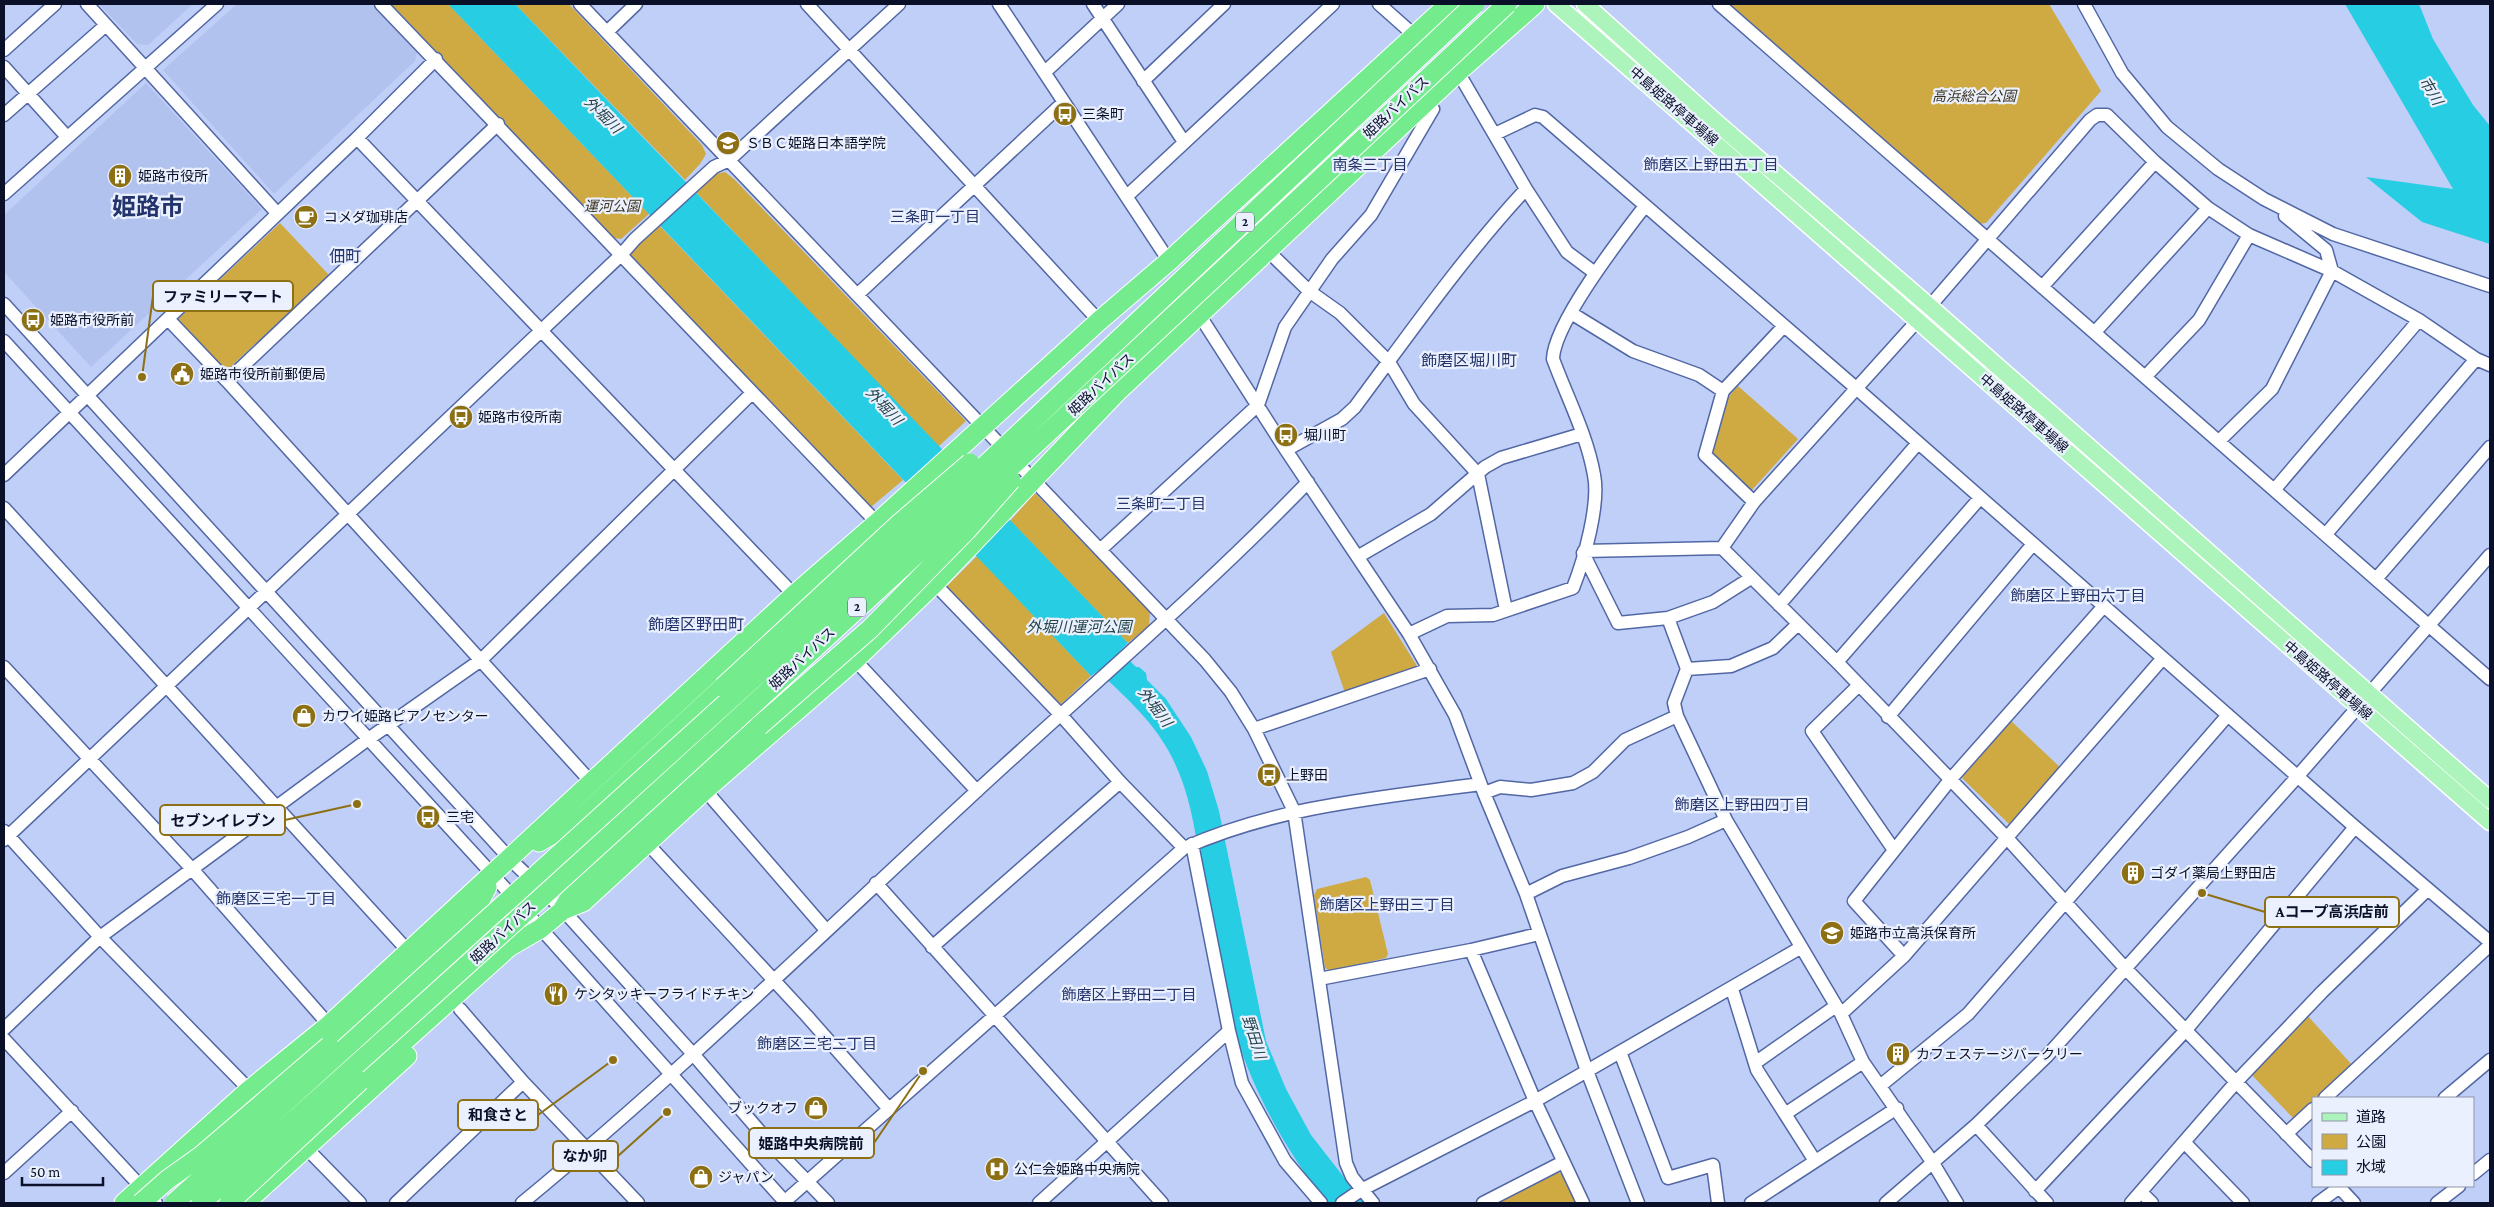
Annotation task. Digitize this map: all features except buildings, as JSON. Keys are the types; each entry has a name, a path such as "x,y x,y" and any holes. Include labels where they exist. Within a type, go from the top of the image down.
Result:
{"highway":[{"path":"141,1195 248,1091 329,1025 794,595 878,522 1098,321 1169,260 1449,4"},
{"name":"姫路バイパス","path":"174,1203 686,742 1014,439 1475,4"},
{"name":"姫路バイパス","path":"201,1203 454,977 1081,403 1507,4"},
{"path":"562,910 583,902 705,790 855,660 939,578 1118,391 1458,72 1535,4"},
{"path":"234,1202 307,1148 518,955 540,929 562,910 572,894 648,818 870,629 967,530 1081,403"},
{"path":"510,859 581,818 900,523 984,452 1014,439"},
{"path":"155,1203 202,1155 329,1046 474,912 493,875"},
{"path":"234,1202 360,1081 509,947 540,929"},
{"path":"124,1203 167,1180 202,1155"}],"main road":[{"name":"中島姫路停車場線","path":"1556,4 2490,822"},
{"name":"中島姫路停車場線","path":"1585,4 1717,123 1928,305 2490,800"}],"street":[{"path":"4,50 55,4"},
{"path":"87,4 277,213"},
{"path":"4,194 217,4"},
{"path":"381,4 498,124 752,393 878,522 939,578 1120,782 1188,846 1242,1083 1285,1161 1321,1203"},
{"path":"580,4 608,31 983,426 1026,486 1100,550 1216,673 1254,729 1294,811 1346,1163 1361,1190 1373,1203"},
{"path":"608,31 636,4"},
{"path":"807,4 975,184 1098,321"},
{"path":"360,1203 248,1091 5,835 267,592 621,255 635,239 714,167 729,160 899,4"},
{"path":"999,4 1169,260"},
{"path":"1093,4 1184,142"},
{"path":"1045,72 1118,4"},
{"path":"1143,81 1224,4"},
{"path":"1127,196 1333,4"},
{"path":"1379,4 1415,36"},
{"path":"1719,4 2490,679"},
{"path":"2084,4 2122,73 2166,127 2218,169 2264,199 2333,234 2490,286"},
{"path":"4,115 106,24"},
{"path":"4,475 357,138 436,59"},
{"path":"4,67 67,137"},
{"path":"1458,72 1496,134 1526,189 1567,252 1596,273"},
{"path":"1100,550 1258,405 1285,327 1332,259 1371,215 1433,109 1427,101"},
{"path":"857,295 1064,102"},
{"path":"1496,134 1535,115 1542,117 1856,388 2355,827 2490,943 2326,1097"},
{"path":"1722,548 1754,502 1918,320 1928,305 2090,120 2097,115 2107,115 2155,162 2208,208 2249,235 2332,271 2419,320 2476,358 2490,364"},
{"path":"227,381 498,124"},
{"path":"357,138 542,329 794,595"},
{"path":"2042,287 2155,162"},
{"path":"1286,450 1342,420 1355,407 1495,222 1526,189"},
{"path":"2219,441 2272,390 2332,271 2326,250 2264,199"},
{"path":"1409,634 1447,616 1493,614 1573,588 1595,496 1594,475 1582,434 1553,359 1554,350 1571,313 1596,273 1645,206"},
{"path":"2095,332 2208,208"},
{"path":"2145,377 2199,320 2249,235"},
{"path":"1268,251 1309,291 1340,313 1389,362 1414,404 1478,474 1506,610"},
{"path":"4,304 510,859 562,910 693,1054 768,1141 828,1203"},
{"path":"1571,313 1632,351 1699,375 1723,391"},
{"path":"1200,316 1286,450 1359,556 1409,634 1455,715 1482,789 1526,894 1587,1071 1638,1203"},
{"path":"168,319 227,381 592,783"},
{"path":"2274,489 2419,320"},
{"path":"1754,502 1705,455 1723,391 1784,326"},
{"path":"4,341 366,740 493,875 785,1203 807,1181 1188,846 1227,831 1294,811 1500,787 1531,790 1573,783 1594,772 1625,740 1677,716"},
{"path":"2326,534 2476,358"},
{"path":"4,1029 100,937 366,740 481,660 752,393"},
{"path":"1359,556 1431,514 1485,467 1502,458 1582,434"},
{"path":"1779,606 1918,443"},
{"path":"2376,578 2490,447"},
{"path":"522,1203 588,1149 774,980 876,883 1060,714 1167,621 1260,532 1308,482"},
{"path":"1837,662 1980,498"},
{"path":"4,508 409,952"},
{"path":"1888,717 2033,544"},
{"path":"1583,552 1722,548 1837,662 1858,686 2007,838 2125,968 2312,1160"},
{"path":"1583,552 1618,623 1668,618 1713,602 1752,578"},
{"path":"1886,1203 1976,1124 2047,1056 2298,777 2490,555"},
{"path":"1904,956 1854,901 1950,780 2104,606"},
{"path":"1668,618 1686,669 1674,704 1677,716 1726,820 1838,1010 1864,1062 1933,1162 1957,1203"},
{"path":"1686,669 1731,666 1773,648 1798,625"},
{"path":"1755,1063 1838,1010 1904,956 2163,658"},
{"path":"855,660 976,791"},
{"path":"4,667 192,869 329,1025"},
{"path":"1254,729 1430,669"},
{"path":"1858,686 1812,731 1894,850"},
{"path":"1880,1086 1968,1014 2228,714"},
{"path":"932,947 1120,782"},
{"path":"705,790 826,930"},
{"path":"1526,894 1562,876 1629,858 1726,820"},
{"path":"2035,1191 2186,1030 2355,827"},
{"path":"647,843 774,980 889,1109"},
{"path":"876,883 993,1017 1162,1203"},
{"path":"2132,1203 2237,1081 2322,992 2427,890"},
{"path":"1319,979 1471,950 1539,934"},
{"path":"1342,1203 1361,1190 1535,1101 1732,989 1800,948"},
{"path":"1471,950 1535,1101 1583,1203"},
{"path":"1732,989 1755,1063 1815,1162"},
{"path":"460,1009 523,1082 638,1203"},
{"path":"1039,1203 1229,1031"},
{"path":"4,1039 72,1111 141,1195 155,1203"},
{"path":"1620,1052 1668,1178 1713,1165 1718,1203"},
{"path":"2446,1097 2490,1060"},
{"path":"1785,1114 1864,1062"},
{"path":"396,1203 523,1082"},
{"path":"1751,1203 1897,1108"},
{"path":"2286,1134 2312,1110"},
{"path":"4,1173 72,1111"},
{"path":"1976,1124 2047,1203"},
{"path":"2184,1142 2243,1203"},
{"path":"2474,1173 2490,1160"},
{"path":"1482,1203 1563,1162"},
{"path":"2318,1203 2338,1187"},
{"path":"2340,1187 2354,1203"},
{"path":"2437,1203 2457,1187"},
{"path":"2142,1193 2152,1203"}],"shaded area":[{"path":"99,4 193,4 148,45 137,44"},
{"path":"237,4 371,4 417,52 415,61 274,194 163,70"},
{"path":"146,83 262,209 91,367 4,272 4,215"}],"green space":[{"name":"運河公園","path":"391,4 448,4 649,214 621,239 614,238"},
{"path":"515,4 569,4 702,145 706,154 700,164 685,180"},
{"name":"高浜総合公園","path":"1730,4 2049,4 2101,91 1986,223 1978,224"},
{"path":"725,172 734,179 966,421 938,447 693,189 710,175"},
{"path":"280,223 329,275 226,371 178,319"},
{"path":"658,224 903,480 871,507 630,254 634,245"},
{"path":"1738,386 1798,439 1752,490 1713,454 1723,403"},
{"path":"1035,493 1150,612 1149,626 1128,643 1010,521"},
{"path":"977,556 1091,676 1060,705 946,587"},
{"path":"1384,613 1417,666 1413,671 1345,693 1331,652"},
{"path":"2010,720 2062,769 2012,827 1962,778"},
{"path":"1366,877 1370,880 1388,954 1386,958 1330,971 1325,968 1314,895 1317,889"},
{"path":"2307,1015 2353,1066 2318,1097 2312,1097 2312,1103 2294,1119 2250,1073"},
{"path":"1555,1171 1562,1174 1576,1203 1491,1203"}],"water":[{"name":"外堀川運河公園","path":"448,4 515,4 1128,643 1120,651 1136,667 1139,667 1146,673 1147,680 1166,699 1191,737 1207,771 1219,811 1266,1041 1286,1089 1311,1135 1364,1203 1327,1203 1290,1150 1273,1122 1259,1093 1235,1033 1226,1001 1216,956 1195,833 1185,790 1175,763 1153,728 1136,708 1098,671 1091,676"},
{"name":"市川","path":"2345,4 2419,4 2433,39 2473,105 2490,126 2490,244 2422,222 2366,177 2453,189"}],"place":[{"name":"三条町","path":"1065,114"},
{"name":"ＳＢＣ姫路日本語学院","path":"728,143"},
{"name":"姫路市役所","path":"120,176"},
{"name":"コメダ珈琲店","path":"306,217"},
{"name":"姫路市役所前","path":"33,320"},
{"name":"姫路市役所前郵便局","path":"182,374"},
{"name":"ファミリーマート","path":"142,377"},
{"name":"姫路市役所南","path":"461,417"},
{"name":"堀川町","path":"1286,435"},
{"name":"カワイ姫路ピアノセンター","path":"304,716"},
{"name":"上野田","path":"1269,775"},
{"name":"セブンイレブン","path":"357,804"},
{"name":"三宅","path":"428,817"},
{"name":"ゴダイ薬局上野田店","path":"2133,873"},
{"name":"Aコープ高浜店前","path":"2202,893"},
{"name":"姫路市立高浜保育所","path":"1832,933"},
{"name":"ケンタッキーフライドチキン","path":"556,994"},
{"name":"カフェステージバークリー","path":"1898,1054"},
{"name":"和食さと","path":"613,1060"},
{"name":"姫路中央病院前","path":"923,1071"},
{"name":"ブックオフ","path":"816,1108"},
{"name":"なか卯","path":"667,1112"},
{"name":"公仁会姫路中央病院","path":"997,1169"},
{"name":"ジャパン","path":"701,1177"}],"district":[{"name":"南条三丁目","path":"1370,165"},
{"name":"飾磨区上野田五丁目","path":"1711,165"},
{"name":"姫路市","path":"148,206"},
{"name":"三条町一丁目","path":"935,217"},
{"name":"佃町","path":"345,256"},
{"name":"飾磨区堀川町","path":"1469,360"},
{"name":"三条町二丁目","path":"1161,504"},
{"name":"飾磨区上野田六丁目","path":"2078,596"},
{"name":"飾磨区野田町","path":"696,624"},
{"name":"飾磨区上野田四丁目","path":"1742,805"},
{"name":"飾磨区三宅一丁目","path":"276,899"},
{"name":"飾磨区上野田三丁目","path":"1387,905"},
{"name":"飾磨区上野田二丁目","path":"1129,995"},
{"name":"飾磨区三宅二丁目","path":"817,1044"}],"water label":[{"name":"外堀川","path":"603,115"},
{"name":"外堀川","path":"884,406"},
{"name":"外堀川","path":"1155,707"},
{"name":"野田川","path":"1254,1037"}]}
